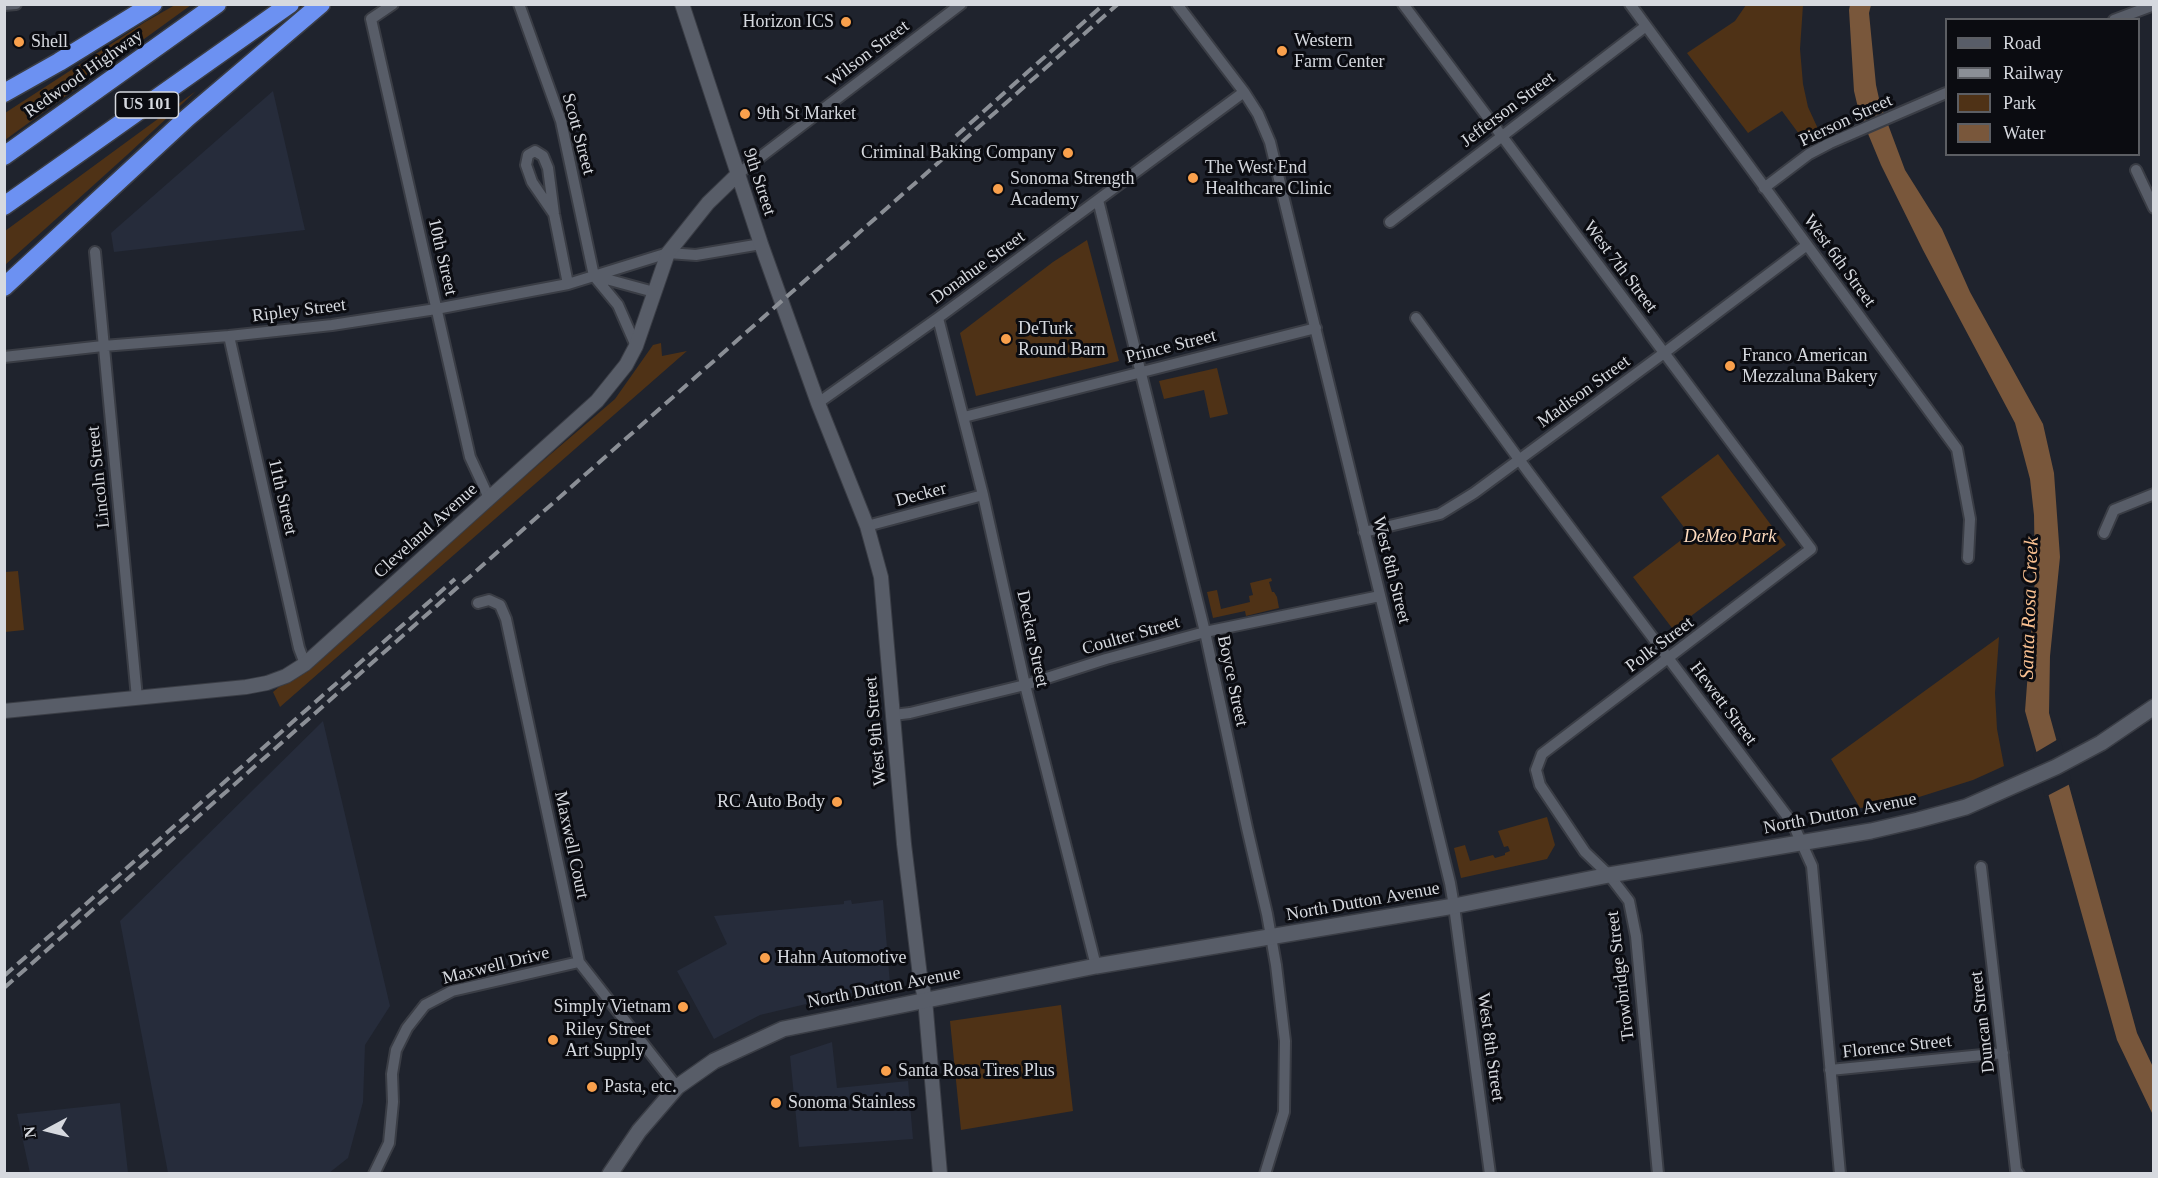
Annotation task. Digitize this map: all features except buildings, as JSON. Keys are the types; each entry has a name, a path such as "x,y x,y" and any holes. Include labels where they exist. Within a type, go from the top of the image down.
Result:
{"highway":[{"path":"4,93 153,4"},
{"name":"Redwood Highway","path":"4,156 217,4"},
{"name":"US 101","path":"4,206 290,4"},
{"path":"4,287 187,118 321,4"}],"main road":[{"name":"North Dutton Avenue","path":"610,1173 639,1131 677,1087 714,1061 783,1029 1096,966 1454,906 1609,875 1871,831 1918,820 1966,807 2002,792 2101,743 2154,707"}],"street":[{"path":"4,6 16,4"},
{"name":"10th Street","path":"393,4 371,19 470,456 489,498"},
{"name":"Scott Street","path":"519,4 561,121 594,276"},
{"name":"9th Street","path":"682,4 782,302"},
{"name":"Wilson Street","path":"738,174 960,4"},
{"name":"West 8th Street","path":"1177,4 1244,92 1258,114 1270,142 1454,906 1490,1173"},
{"name":"West 7th Street","path":"1403,4 1811,549"},
{"name":"West 6th Street","path":"1630,4 1957,449 1970,519 1968,558"},
{"path":"2119,18 2154,5"},
{"name":"Jefferson Street","path":"1390,222 1646,26"},
{"name":"Donahue Street","path":"818,403 938,318 1244,92"},
{"name":"Pierson Street","path":"1764,188 1809,154 1945,94"},
{"path":"554,214 532,182 526,165 528,155 535,151 543,156 548,168 554,214 568,284"},
{"path":"2136,170 2154,208"},
{"name":"Cleveland Avenue","path":"4,711 246,687 286,676 305,664 597,401 626,365 636,346 668,253 708,203 738,174"},
{"name":"Boyce Street","path":"1098,200 1205,632 1271,938 1285,1041 1284,1112 1265,1173"},
{"name":"Ripley Street","path":"4,357 332,325 436,309 568,284 668,253 696,255 761,244"},
{"name":"Madison Street","path":"1364,532 1440,514 1473,493 1807,245"},
{"name":"Lincoln Street","path":"94,252 137,698"},
{"path":"594,276 654,292"},
{"path":"594,276 618,305 636,346"},
{"name":"West 9th Street","path":"782,302 818,403 867,526 880,576 904,844 920,976 925,999 940,1173"},
{"name":"Decker Street","path":"938,318 983,495 1025,686 1096,966"},
{"name":"Hewett Street","path":"1416,318 1668,660 1793,824 1812,866 1840,1173"},
{"name":"Prince Street","path":"964,417 1316,328"},
{"name":"11th Street","path":"229,336 299,648 305,664"},
{"path":"2104,533 2114,510 2154,494"},
{"name":"Decker","path":"867,526 983,495"},
{"name":"Polk Street","path":"1536,770 1542,754 1811,549"},
{"name":"Coulter Street","path":"893,715 1025,686 1106,659 1205,632 1380,596"},
{"name":"Maxwell Court","path":"478,603 489,600 500,605 506,619 579,962 677,1087"},
{"name":"Trowbridge Street","path":"1536,770 1540,785 1586,852 1609,875 1629,901 1636,936 1658,1173"},
{"name":"Duncan Street","path":"1981,867 2016,1170 2019,1173"},
{"name":"Maxwell Drive","path":"374,1173 390,1143 393,1102 392,1074 396,1050 407,1028 425,1005 452,991 579,962"},
{"name":"Florence Street","path":"1830,1070 2003,1053"}],"shaded area":[{"path":"273,91 305,230 114,252 111,233"},
{"path":"323,721 390,1006 365,1045 363,1102 348,1158 329,1173 168,1173 120,921"},
{"path":"851,900 852,904 883,900 890,984 760,1015 714,1039 677,971 727,944 714,916 844,904 844,901"},
{"path":"832,1042 837,1088 908,1081 913,1139 799,1147 790,1056"},
{"path":"120,1103 128,1173 30,1173 17,1114"}],"green space":[{"path":"175,5 191,5 5,140 5,113"},
{"path":"1746,5 1803,5 1800,49 1803,84 1808,107 1819,131 1802,138 1782,111 1748,133 1687,53 1735,21"},
{"path":"196,91 127,155 5,265 5,231"},
{"path":"1087,240 1119,361 976,396 960,333 1053,262"},
{"path":"661,343 662,356 687,351 280,707 273,692 615,399 653,345"},
{"path":"1217,368 1228,414 1210,418 1204,390 1164,399 1159,381"},
{"name":"DeMeo Park","path":"1718,454 1786,545 1672,628 1633,577 1689,534 1661,497"},
{"path":"18,571 24,630 5,632 5,572"},
{"path":"1271,578 1272,581 1269,582 1272,592 1277,597 1279,608 1246,616 1245,611 1213,618 1207,592 1217,590 1221,609 1250,602 1249,596 1253,595 1250,583"},
{"path":"1999,637 1995,693 1997,729 2004,766 1973,780 1897,804 1860,808 1831,759"},
{"path":"1547,817 1555,845 1547,859 1461,878 1454,848 1465,845 1470,861 1493,855 1495,858 1505,855 1510,851 1508,846 1504,847 1498,831"},
{"path":"1061,1005 1073,1111 961,1130 950,1021"}],"water":[{"path":"1850,5 1871,5 1869,13 1876,85 1880,103 1905,170 1942,229 1970,292 2043,424 2054,473 2060,557 2050,656 2049,713 2137,1033 2153,1067 2153,1115 2117,1040 2025,711 2035,578 2034,515 2030,479 2015,423 1923,250 1881,165 1859,112 1854,91"}],"pier":[{"path":"2060,738 2072,783 2045,797 2033,754"}],"railway":[{"path":"956,136 1104,4"},
{"path":"4,988 1118,4"},
{"path":"4,976 455,579"}],"place":[{"name":"Horizon ICS","path":"846,22"},
{"name":"Shell","path":"19,42"},
{"name":"Western Farm Center","path":"1282,51"},
{"name":"9th St Market","path":"745,114"},
{"name":"Criminal Baking Company","path":"1068,153"},
{"name":"The West End Healthcare Clinic","path":"1193,178"},
{"name":"Sonoma Strength Academy","path":"998,189"},
{"name":"DeTurk Round Barn","path":"1006,339"},
{"name":"Franco American Mezzaluna Bakery","path":"1730,366"},
{"name":"RC Auto Body","path":"837,802"},
{"name":"Hahn Automotive","path":"765,958"},
{"name":"Simply Vietnam","path":"683,1007"},
{"name":"Riley Street Art Supply","path":"553,1040"},
{"name":"Santa Rosa Tires Plus","path":"886,1071"},
{"name":"Pasta, etc.","path":"592,1087"},
{"name":"Sonoma Stainless","path":"776,1103"}],"water label":[{"name":"Santa Rosa Creek","path":"2030,608"}]}
